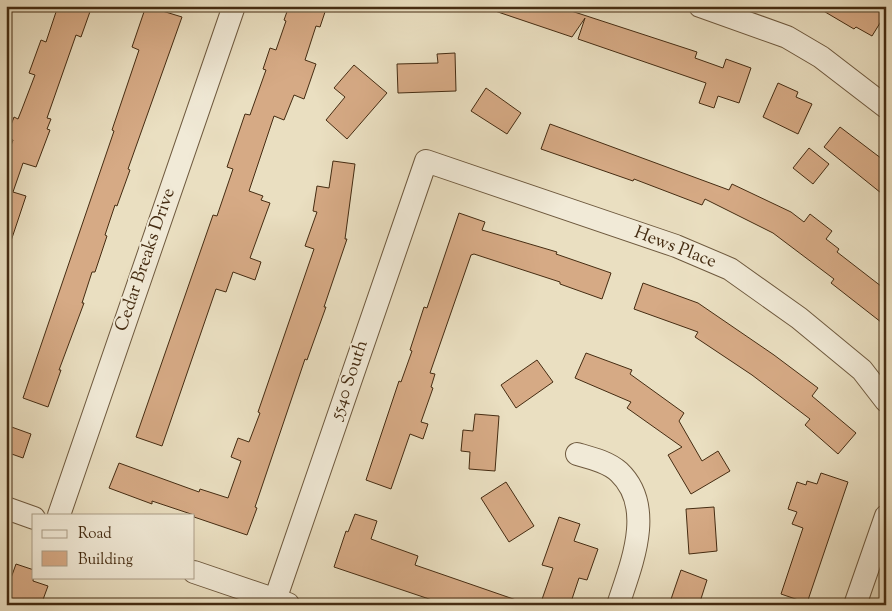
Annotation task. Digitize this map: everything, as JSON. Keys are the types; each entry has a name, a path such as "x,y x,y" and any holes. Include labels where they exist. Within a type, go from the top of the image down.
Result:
{"street":[{"name":"Cedar Breaks Drive","path":"59,514 234,6"},
{"path":"700,6 754,15 821,57 886,107"},
{"name":"Hews Place","path":"426,161 676,246 730,269 799,318 862,370 886,401"},
{"name":"5540 South","path":"282,602 426,161"},
{"path":"577,454 598,460 618,472 630,486 637,507 639,534 634,559 618,605"},
{"path":"6,508 32,517"},
{"path":"855,605 886,516"},
{"path":"195,572 282,602"}],"building":[{"path":"58,6 92,6 81,37 76,35 47,118 51,119 47,129 50,130 36,167 23,163 13,192 26,196 9,247 6,247 6,160 13,140 6,138 14,117 18,119 22,109 35,75 29,73 41,40 46,42"},
{"path":"146,6 182,17 128,169 130,170 117,206 115,205 105,235 107,236 95,272 92,272 82,303 84,303 59,370 61,370 48,407 23,398 114,131 112,130 139,50 132,47"},
{"path":"289,6 327,6 320,27 316,26 305,60 316,64 304,99 294,95 284,120 274,116 249,191 263,196 261,200 270,203 250,258 261,262 255,280 233,272 226,292 216,289 162,446 136,437 213,215 217,216 233,169 227,167 245,114 250,115 266,70 263,69 270,48 276,50"},
{"path":"490,6 556,6 697,52 695,58 723,68 726,59 751,68 739,103 718,96 714,108 699,103 706,83 578,39 585,18 572,37 489,9"},
{"path":"815,6 870,6 885,15 872,36 856,27 854,29"},
{"path":"455,53 456,91 398,93 397,64 438,63 437,54"},
{"path":"354,65 387,93 347,139 326,120 345,97 334,88"},
{"path":"778,83 798,92 796,97 812,104 798,134 763,117"},
{"path":"486,88 521,113 507,134 471,111"},
{"path":"550,124 729,190 732,184 791,212 804,222 810,214 832,231 826,239 839,249 837,252 886,290 886,326 831,283 834,279 773,233 705,199 702,205 634,179 633,181 541,149"},
{"path":"840,127 886,162 886,197 824,147"},
{"path":"809,148 829,164 813,184 793,168"},
{"path":"333,161 355,164 345,239 347,239 324,307 326,307 307,360 305,359 247,535 195,517 195,514 152,501 152,504 109,488 119,463 199,492 200,489 228,498 241,461 231,457 238,438 249,442 314,249 305,246 317,212 313,211 317,186 329,188"},
{"path":"459,213 485,222 482,230 557,252 556,254 611,273 602,299 560,284 560,282 474,254 471,255 430,373 435,374 431,387 433,388 421,422 428,424 423,439 410,434 391,489 366,480 399,381 401,382 412,351 410,350 424,307 427,308"},
{"path":"643,283 698,303 774,355 818,388 812,396 856,433 838,454 805,425 810,419 752,375 695,337 698,332 634,309"},
{"path":"586,353 632,370 630,374 684,413 679,421 702,461 718,451 730,471 691,494 668,455 682,447 627,408 631,402 575,378"},
{"path":"537,360 553,382 516,408 501,385"},
{"path":"475,414 499,416 495,471 469,469 470,452 461,451 463,430 473,431"},
{"path":"6,425 31,434 23,458 6,452"},
{"path":"821,473 848,482 807,603 781,594 803,528 792,524 797,512 788,509 797,482 806,485 807,481 817,484"},
{"path":"506,482 534,526 509,542 481,498"},
{"path":"714,507 717,551 689,554 686,509"},
{"path":"355,514 377,521 371,539 418,556 415,565 522,602 521,605 447,605 334,567 346,531 348,532"},
{"path":"559,517 580,524 574,541 598,549 587,580 579,578 570,605 540,605 553,568 542,565"},
{"path":"16,564 32,569 33,581 48,586 41,605 21,605 6,600 6,592"},
{"path":"681,570 707,580 699,605 669,605"}]}
